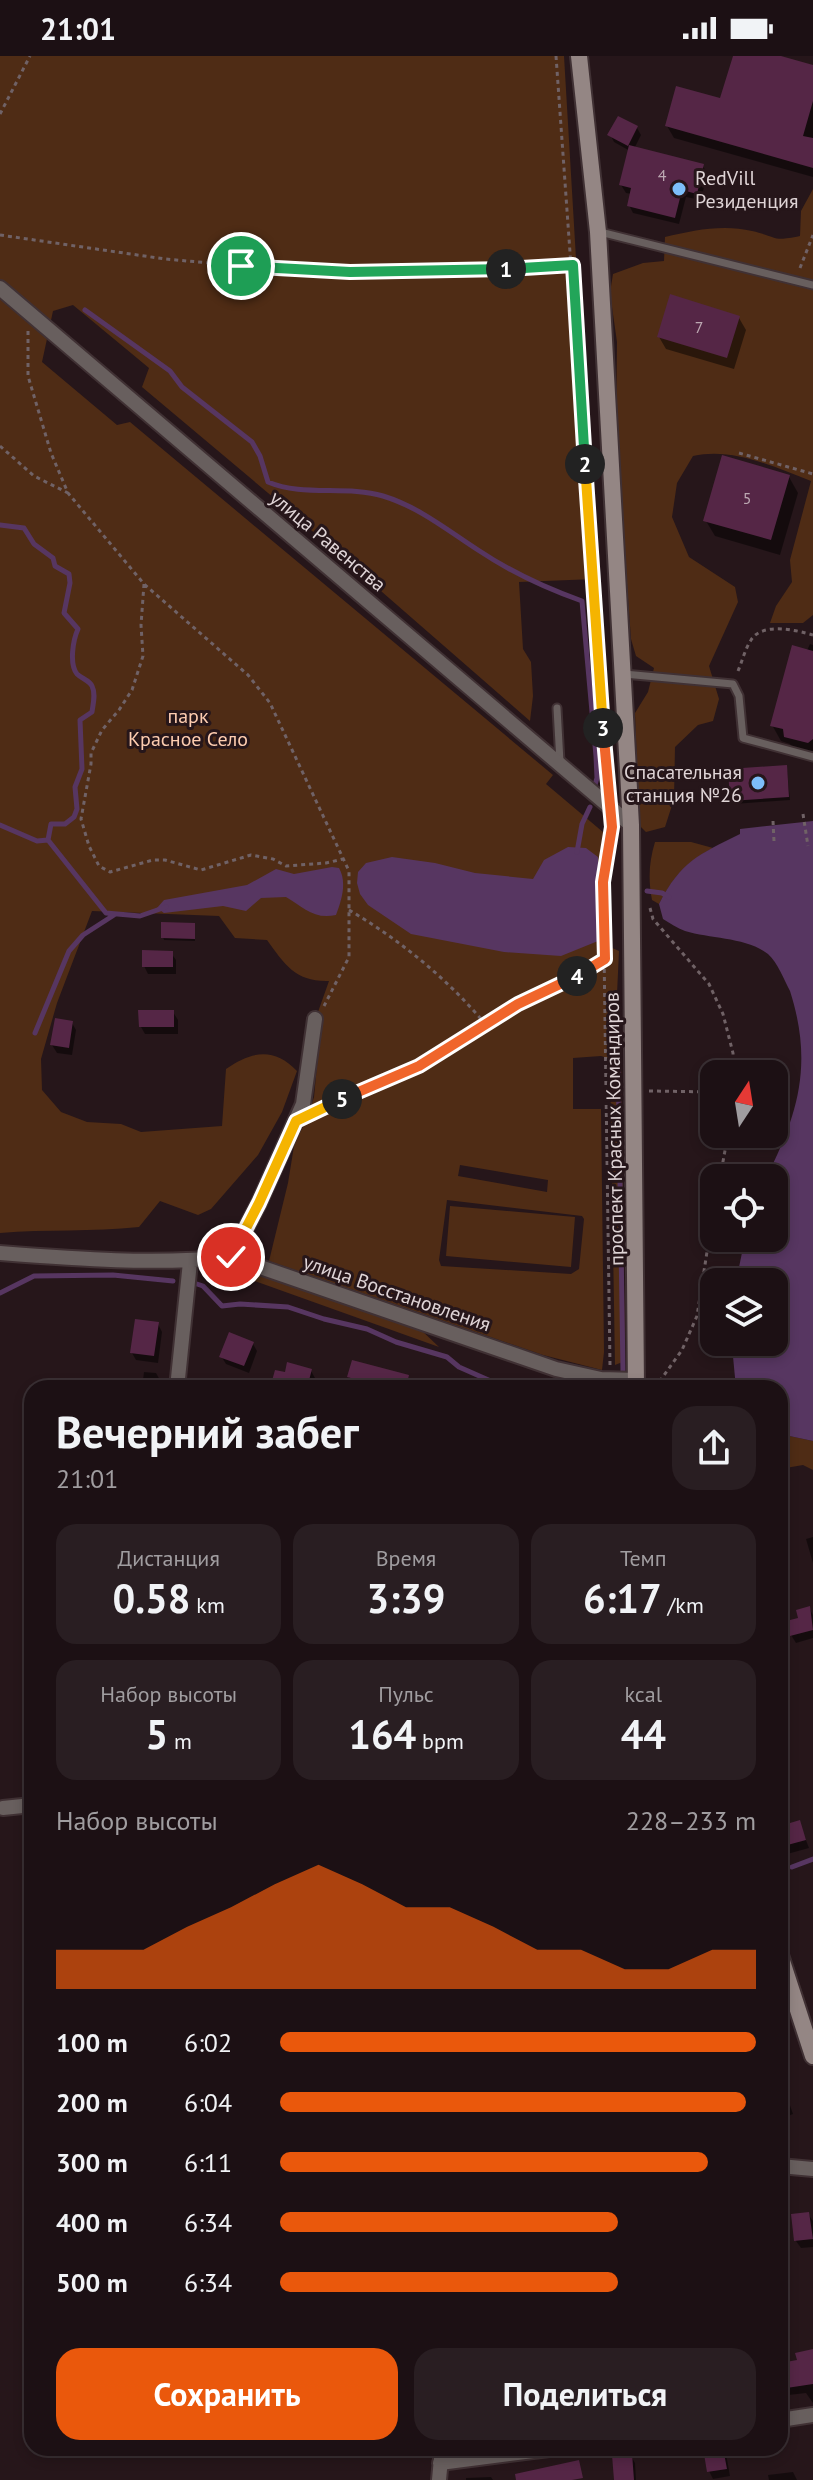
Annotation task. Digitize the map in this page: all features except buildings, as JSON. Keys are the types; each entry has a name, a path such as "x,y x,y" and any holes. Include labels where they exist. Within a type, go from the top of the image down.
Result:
{"street":[{"name":"проспект Красных Командиров","path":"579,56 598,232 631,825 636,1380"},
{"name":"улица Равенства","path":"0,288 631,825"},
{"path":"231,1257 296,1121 306,1090 315,1019"},
{"name":"улица Восстановления","path":"0,1253 190,1262 231,1257 556,1369 608,1380"},
{"path":"178,1380 190,1262"},
{"path":"3,1808 24,1806"},
{"path":"788,1979 813,2056"},
{"path":"788,2167 813,2169"},
{"path":"788,2419 813,2415"},
{"path":"439,2480 441,2456"}],"lane":[{"path":"598,232 813,285"},
{"path":"622,674 733,684 739,696 743,738 813,757"},
{"path":"557,708 560,764"}],"path":[{"path":"0,114 30,56"},
{"path":"556,56 612,827 603,882 610,1365"},
{"path":"0,235 165,259 299,271 573,265"},
{"path":"795,280 813,235"},
{"path":"31,314 27,336 28,376 51,453 68,493 144,584 248,675 270,703 349,871 349,957 331,997 315,1019"},
{"path":"0,446 34,476 68,493"},
{"path":"739,453 813,474"},
{"path":"144,584 141,625 143,656 132,690 102,730 91,753 81,819 99,866 110,872 153,860 165,860 201,870 251,855 273,859 286,866 343,859"},
{"path":"733,684 752,638 764,631 795,630 813,635"},
{"path":"803,814 808,846"},
{"path":"773,821 774,841"},
{"path":"349,910 405,947 469,1004 487,1025"},
{"path":"653,919 709,984 723,1014 733,1060"},
{"path":"296,1121 419,1066 518,1004 605,959"},
{"path":"649,1091 700,1092"},
{"path":"607,1098 613,1098"},
{"path":"661,1380 682,1350 697,1316 707,1252"}],"green space":[{"name":"парк Красное Село","path":"0,56 564,56 595,579 519,582 523,649 531,662 533,696 530,721 142,387 149,368 73,305 53,311 42,362 117,425 130,422 553,775 546,784 610,838 610,947 619,951 614,1059 621,1052 625,1361 615,1365 610,1065 614,1060 601,1056 573,1058 573,1109 601,1109 602,1370 543,1355 269,1261 295,1140 306,1122 314,1097 320,1034 318,1012 329,981 308,979 292,970 267,940 235,938 219,916 92,911 57,1003 41,1059 42,1090 61,1112 87,1122 121,1124 141,1132 222,1126 226,1069 254,1055 271,1055 297,1071 282,1112 258,1155 211,1209 198,1215 160,1201 139,1227 0,1233","holes":["460,1165 548,1180 547,1192 458,1176","447,1200 582,1216 579,1269 571,1274 441,1266 439,1260"]},
{"path":"813,189 813,615 803,623 770,623 776,606 792,582 790,560 811,481 738,456 693,456 677,483 672,517 689,557 735,587 738,602 709,666 719,699 713,721 698,725 675,747 674,799 665,827 646,832 640,826 634,806 638,791 635,713 648,692 654,668 636,656 631,639 616,432 617,342 610,293 613,274 643,263 664,261 665,237 686,232 731,228 779,239 800,236 801,211"},
{"path":"655,842 691,842 713,848 681,871 659,904 652,900 650,885 650,864"},
{"path":"450,1206 575,1217 571,1267 446,1256"},
{"path":"228,1263 418,1327 439,1347 238,1275 203,1274 205,1269"},
{"path":"788,1436 813,1441 813,1470 803,1465 788,1468"}],"shaded area":[{"path":"813,821 813,1441 788,1436 788,1380 735,1380 733,1356 788,1356 788,1268 739,1268 742,1252 788,1252 788,1164 772,1164 780,1148 788,1148 788,1128 799,1087 801,1041 790,991 778,967 759,948 682,930 663,919 659,904 683,868 740,834 740,829"},
{"path":"568,847 586,848 598,857 598,941 561,956 504,952 411,934 368,905 357,883 358,872 366,863 392,857 475,873 533,879 544,860"},
{"path":"339,868 343,879 342,897 336,915 315,914 286,897 261,898 246,911 223,906 164,913 157,908 164,900 247,885 276,869 294,874"}],"waterway":[{"path":"85,310 170,371 182,387 252,442 268,482 296,489 354,491 383,496 409,506 516,572 582,601 596,756 594,788"},
{"path":"0,525 24,528 34,544 53,558 55,566 69,574 64,613 78,629 73,645 73,664 77,674 91,684 94,692 92,712 80,720 82,769 75,787 77,809 74,817 65,824 51,824 48,840 106,913 140,916 166,907"},
{"path":"577,852 582,824 590,807"},
{"path":"0,825 37,841 48,840"},
{"path":"647,891 669,897"},
{"path":"35,1033 69,951 83,935 114,915"},
{"path":"618,1056 623,1371"},
{"path":"0,1293 34,1276 113,1275 173,1281"},
{"path":"197,1284 203,1286 222,1306 288,1307 367,1329 396,1342 447,1357 459,1367 488,1380"},
{"path":"792,1867 813,1859"}],"place":[{"name":"RedVill Резиденция","path":"679,189"},
{"name":"Спасательная станция №26","path":"758,783"}],"route":[{"path":"231,1257 296,1121 419,1066 518,1004 605,959 603,882 612,827 575,332 573,265 350,272 241,266"}]}
